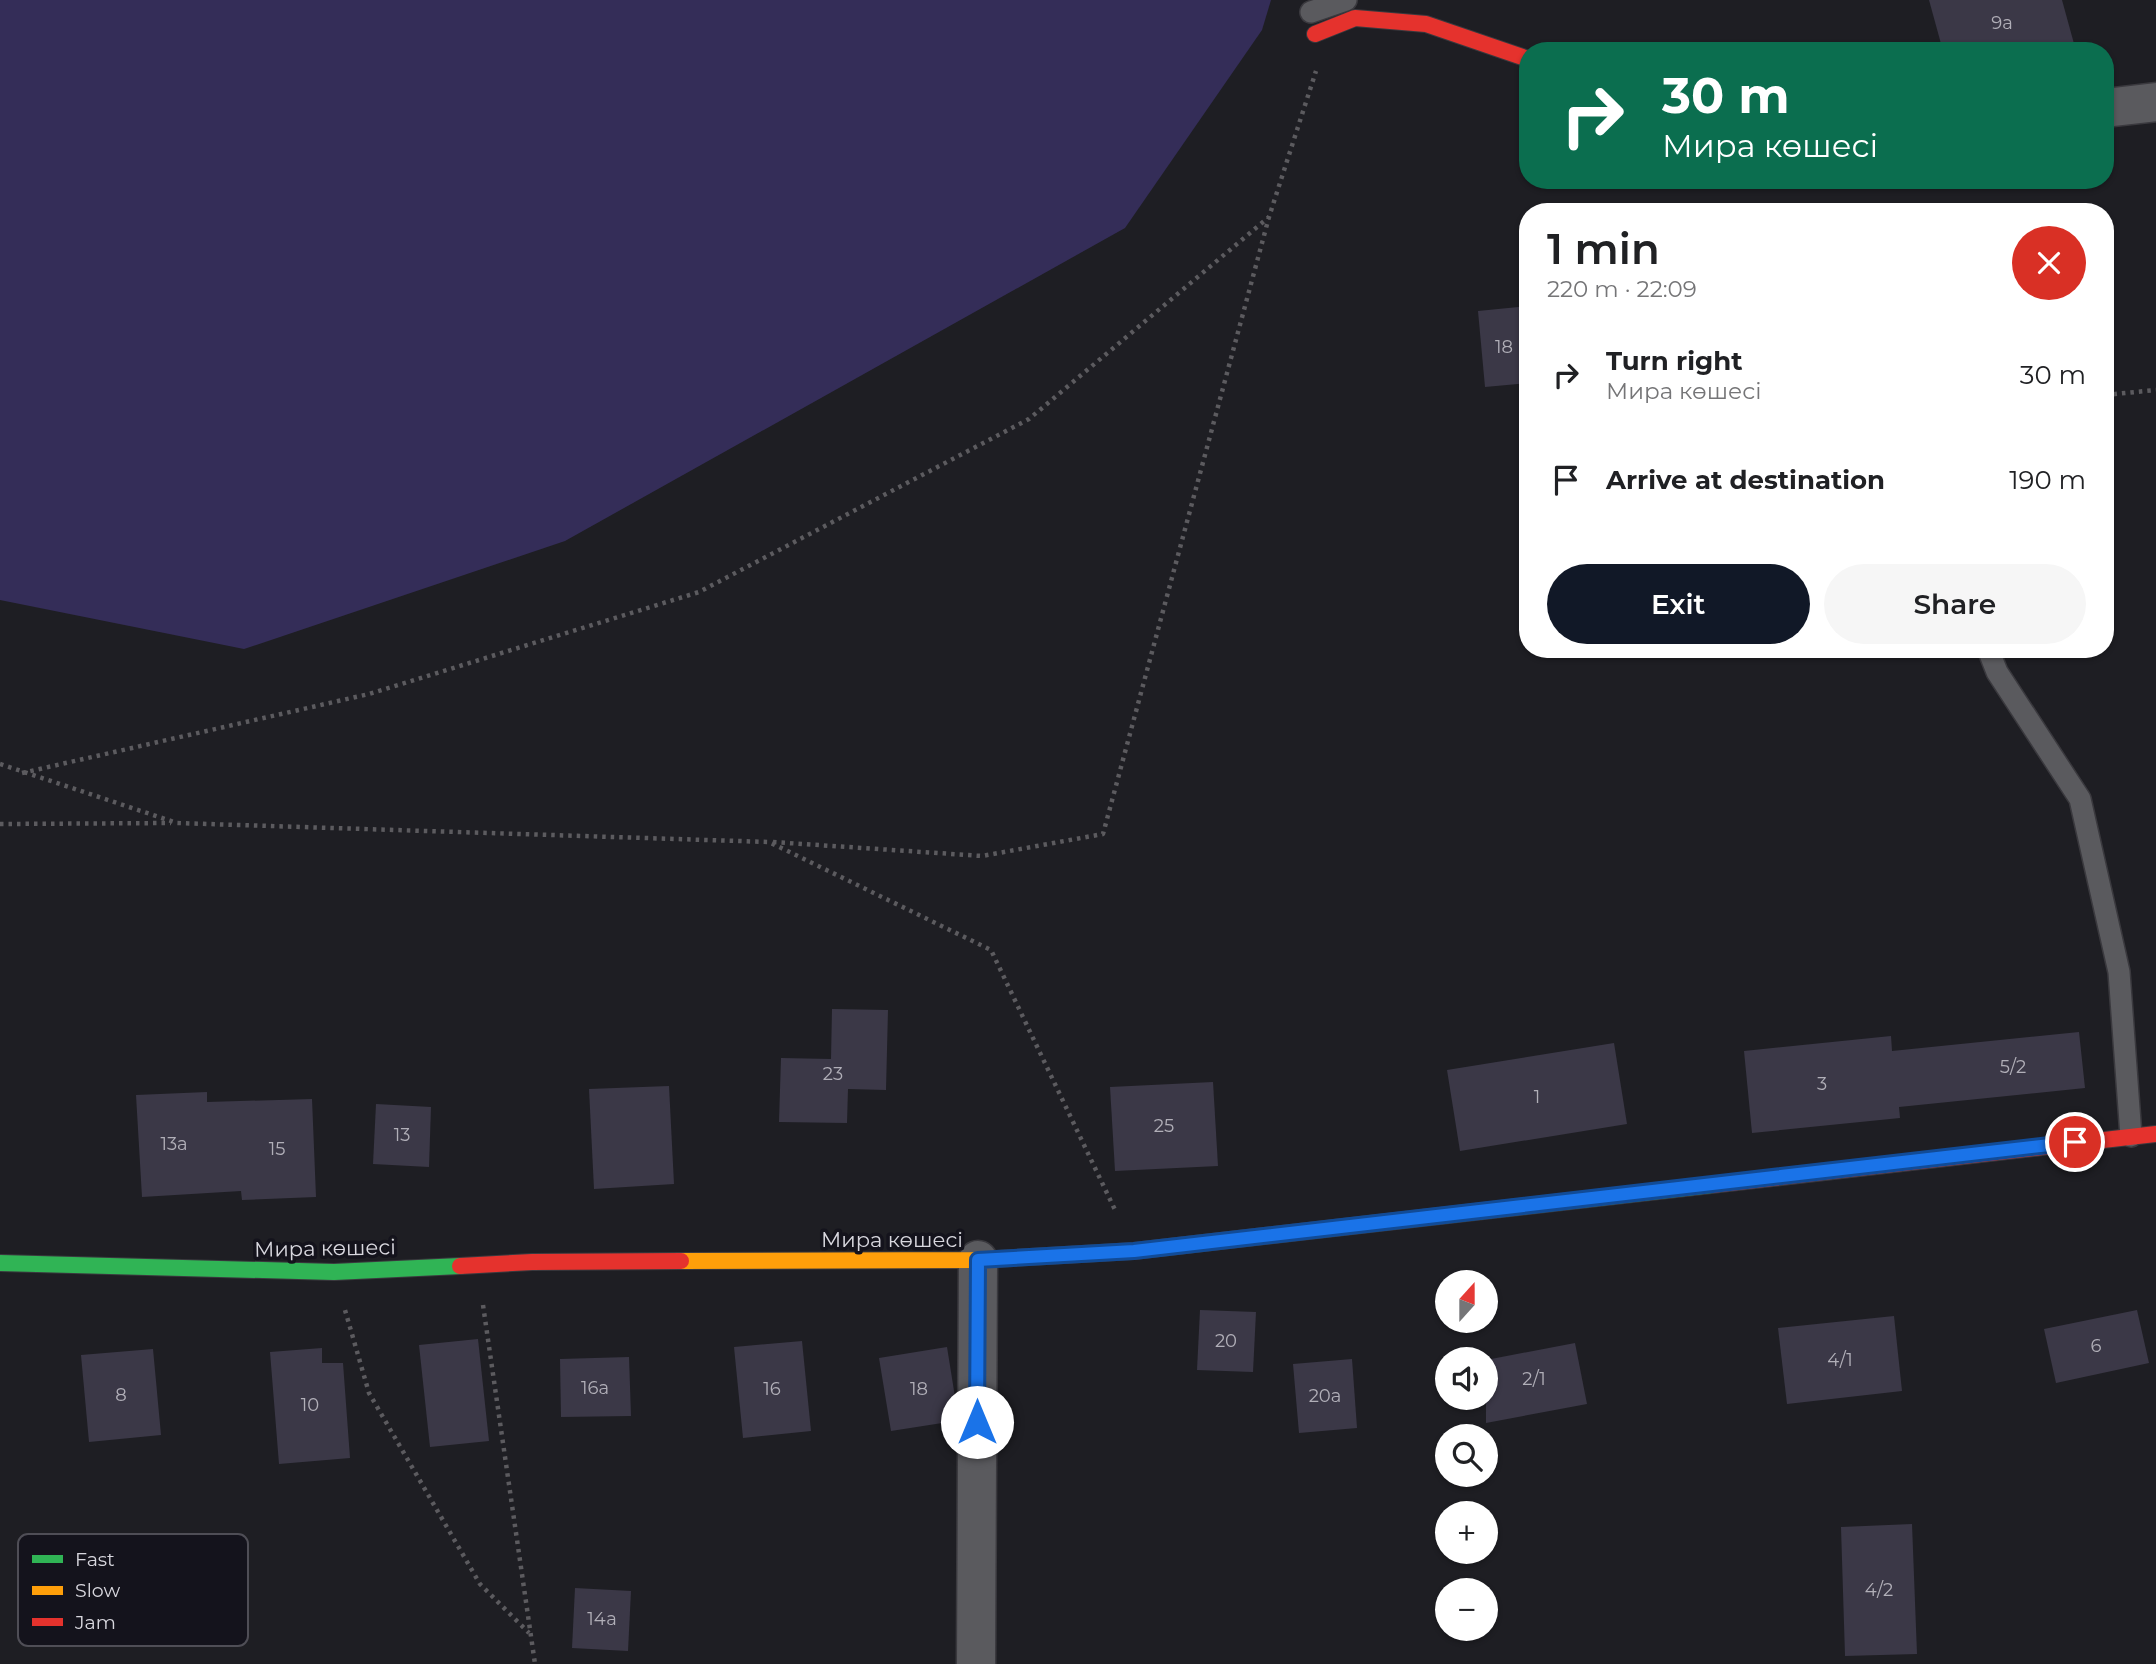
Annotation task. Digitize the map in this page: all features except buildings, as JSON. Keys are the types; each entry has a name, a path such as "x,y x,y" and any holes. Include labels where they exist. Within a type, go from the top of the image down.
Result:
{"street":[{"path":"1315,34 1354,18 1426,24 1519,56"},
{"path":"2114,107 2156,102"},
{"name":"Мира көшесі","path":"0,1263 334,1272 532,1262 978,1260 1134,1251 2156,1134"},
{"path":"976,1664 978,1260"}],"lane":[{"path":"1311,12 1346,0"},
{"path":"1992,658 1997,672 2080,799 2119,972 2131,1136"}],"path":[{"path":"0,824 177,823 769,842 982,856 1103,834 1269,217 1319,61 1315,34"},
{"path":"22,773 369,694 699,592 1029,419 1269,217"},
{"path":"2114,394 2156,390"},
{"path":"0,764 177,823"},
{"path":"769,842 991,950 1134,1251"},
{"path":"334,1272 369,1394 480,1584 530,1633"},
{"path":"483,1304 535,1664"}],"shaded area":[{"path":"0,0 1271,0 1262,30 1125,228 565,541 244,649 0,600"}],"traffic: fast":[{"path":"1238,1239 1711,1185"},
{"path":"0,1263 334,1272 460,1266"}],"traffic: slow":[{"path":"681,1261 978,1260 1134,1251 1238,1239"}],"traffic: jam":[{"path":"1315,34 1355,18 1426,24 1519,56"},
{"path":"1711,1185 2156,1134"},
{"path":"460,1266 532,1262 681,1261"}],"route":[{"path":"977,1422 978,1260 1134,1251 2075,1142"}]}
